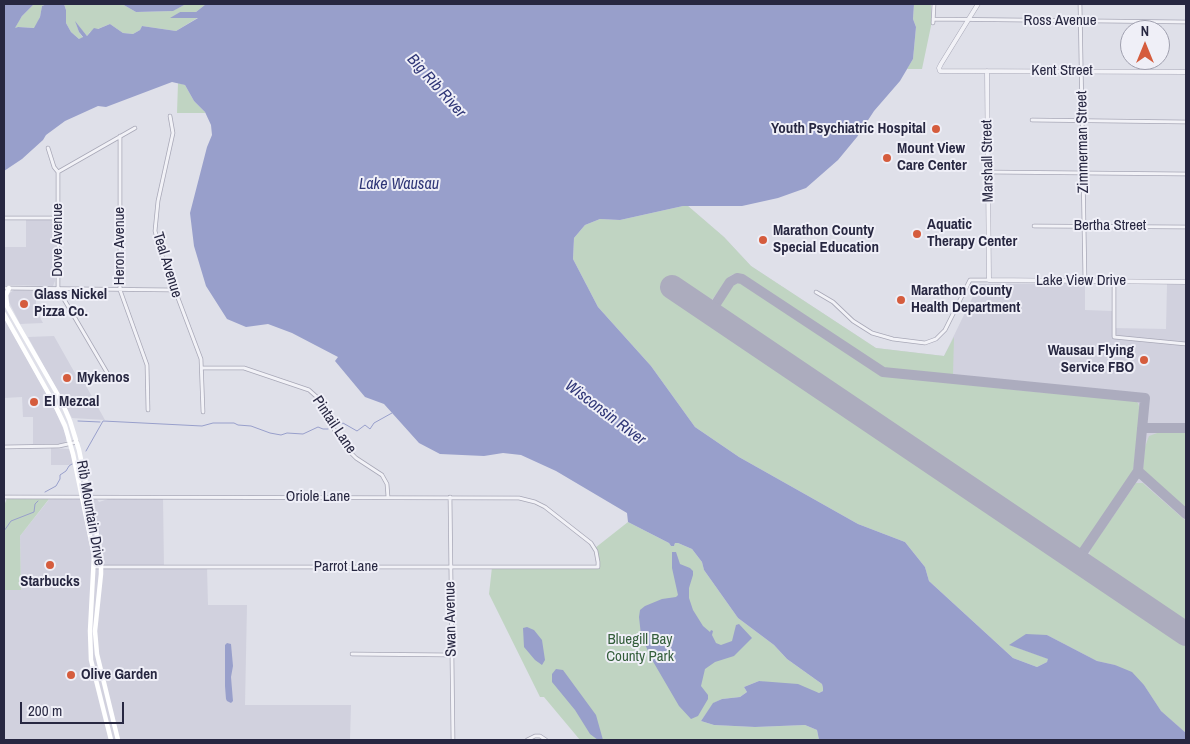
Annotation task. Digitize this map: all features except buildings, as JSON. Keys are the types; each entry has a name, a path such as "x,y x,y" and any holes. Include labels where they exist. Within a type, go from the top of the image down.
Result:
{"main road":[{"path":"7,288 8,308"},
{"name":"Rib Mountain Drive","path":"4,300 64,406 77,442 98,538 101,568 96,619 96,644 118,740"},
{"name":"Rib Mountain Drive","path":"4,314 54,402 70,443 83,497 95,567 90,652 111,740"}],"street":[{"name":"Ross Avenue","path":"934,4 933,21 968,19 1186,22"},
{"path":"968,19 978,4"},
{"name":"Zimmerman Street","path":"1080,4 1085,281"},
{"name":"Kent Street","path":"968,19 939,70 942,72 1186,72"},
{"name":"Marshall Street","path":"987,71 989,280"},
{"name":"Teal Avenue","path":"170,116 173,133 158,201 155,231 160,252 201,359 203,412"},
{"path":"1032,120 1186,122"},
{"path":"58,172 135,128"},
{"name":"Heron Avenue","path":"120,136 120,290 147,365 148,410"},
{"name":"Dove Avenue","path":"48,148 54,167 58,172 58,289 112,381"},
{"path":"988,172 1186,174"},
{"path":"4,218 58,218"},
{"name":"Bertha Street","path":"1034,226 1186,227"},
{"name":"Lake View Drive","path":"816,292 842,308 854,321 872,333 893,340 925,343 938,338 945,329 970,280 1186,282"},
{"path":"1114,281 1114,336 1186,344"},
{"path":"7,288 174,290"},
{"name":"Pintail Lane","path":"202,368 244,368 309,390 318,398 338,437 350,452 382,475 387,484 388,497"},
{"path":"4,447 59,446 77,442"},
{"name":"Oriole Lane","path":"4,497 511,497 535,502 558,516 591,543 597,554 598,567"},
{"name":"Swan Avenue","path":"450,497 453,740"},
{"name":"Parrot Lane","path":"95,567 598,567"},
{"path":"352,654 452,655"},
{"path":"527,740 535,736 540,736 546,740"}],"shaded area":[{"path":"688,206 724,237 751,266 876,348 944,356 979,284 1085,283 1085,310 1113,311 1113,328 1166,329 1167,284 1186,284 1186,733 1097,661 1047,635 574,238"},
{"path":"26,219 52,220 55,224 55,281 53,286 4,285 4,247 26,247"},
{"path":"14,290 36,291 36,310 43,323 20,324 8,300 8,294"},
{"path":"4,318 54,407 66,435 66,441 63,444 33,444 33,417 23,417 22,397 4,398"},
{"path":"54,336 76,375 80,375 105,420 72,418 28,337"},
{"path":"51,448 69,449 74,465 51,465"},
{"path":"117,496 163,497 164,568 207,567 208,605 247,605 245,705 351,705 350,740 4,740 4,590 21,589 20,536 51,497 95,497 99,502"}],"green space":[{"path":"34,4 47,4 42,6 35,28 18,27 14,29 22,16"},
{"path":"64,4 122,4 136,12 172,11 186,4 206,4 196,12 180,12 172,18 199,17 176,31 142,26 140,30 133,34 123,33 110,24 90,32 87,36 76,23 83,38 79,39 71,32 66,23"},
{"path":"914,4 931,4 931,26 922,69 907,69 913,59 916,27 913,19"},
{"path":"178,83 185,85 194,101 206,113 177,113"},
{"path":"688,206 724,237 751,266 876,348 944,356 954,337 953,375 885,369 742,275 734,274 730,276 711,301 703,300 677,282 668,295 1186,645 1186,733 1161,711 1144,685 1115,665 1097,661 1047,635 1010,645 1049,659 1047,662 1037,667 1013,658 929,581 925,567 905,542 858,524 739,457 695,427 651,366 598,307 573,259 574,238 585,225 600,219 620,220"},
{"path":"741,282 882,376 1134,400 1138,403 1140,409 1133,472 1081,549 1079,551 1073,550 724,314 720,307 722,299 733,285"},
{"path":"1160,432 1186,432 1186,510 1147,476 1143,469 1145,447 1149,436"},
{"path":"1136,483 1143,483 1186,521 1186,626 1089,560 1090,550"},
{"path":"7,498 49,499 20,536 21,590 4,590 4,506"},
{"name":"Bluegill Bay County Park","path":"628,522 669,543 671,546 678,543 692,549 702,562 704,570 738,618 774,645 787,659 822,684 823,691 819,693 759,681 744,687 747,692 740,697 722,699 714,703 701,721 714,725 755,727 805,725 817,730 819,740 580,740 544,697 540,697 489,594 492,567 598,567 595,548"}],"water":[{"name":"Lake Wausau","path":"4,4 34,4 22,16 15,28 34,28 40,17 42,6 47,4 64,4 66,23 71,32 79,39 83,37 75,21 87,36 94,28 98,29 110,24 123,33 133,34 140,30 142,26 176,31 198,18 170,18 180,12 196,12 206,4 914,4 913,19 916,27 913,59 900,81 874,111 857,137 838,160 806,188 778,198 742,206 683,206 620,220 600,219 585,225 574,238 573,259 598,307 651,366 695,427 739,457 858,524 905,542 925,567 929,581 1013,658 1037,667 1047,662 1048,659 1009,645 1026,634 1047,635 1097,661 1115,665 1132,672 1144,685 1161,711 1186,733 1186,740 819,740 817,730 805,725 755,727 714,725 701,721 713,703 722,699 740,697 747,692 744,687 759,681 798,684 819,693 823,691 822,684 787,659 774,645 738,618 704,570 702,562 692,549 678,543 671,546 669,543 628,522 627,513 556,471 521,455 503,453 484,456 440,454 419,443 384,404 365,397 335,361 338,357 292,333 268,324 246,327 227,319 206,286 194,246 190,213 207,147 212,135 211,125 205,112 194,101 185,85 172,82 106,107 98,106 65,121 46,135 22,159 4,171"},
{"path":"122,4 186,4 173,11 136,12"},
{"path":"672,552 676,552 680,564 693,571 689,598 693,610 703,626 710,632 711,630 713,631 712,635 716,643 721,645 732,641 736,625 739,624 752,638 734,656 715,662 705,669 701,686 708,695 708,699 698,716 691,719 679,706 651,658 641,635 640,610 662,599 678,595 672,568"},
{"path":"527,627 534,630 542,640 545,660 542,665 524,647 523,628"},
{"path":"227,643 231,644 233,666 231,677 233,701 231,703 226,699 225,686 225,645"},
{"path":"556,669 563,670 596,715 603,740 598,740 590,734 575,710 552,682 552,674"}],"waterway":[{"path":"336,425 343,423 357,431 365,425 370,429 374,423 392,413"},
{"path":"78,421 100,422"},
{"path":"86,451 103,421 202,426 213,423 234,423 281,435 287,433 303,434 318,427 328,429"},
{"path":"45,492 56,486 60,475 72,464"},
{"path":"4,531 11,521 34,512 35,504 38,501"}],"taxiway":[{"path":"710,313 730,282 737,278 742,279 883,372 1145,398 1138,471 1077,561"},
{"path":"1142,428 1186,428"},
{"path":"1138,471 1186,514"}],"runway":[{"path":"672,287 1186,634"}],"place":[{"name":"Youth Psychiatric Hospital","path":"936,129"},
{"name":"Mount View Care Center","path":"887,158"},
{"name":"Aquatic Therapy Center","path":"917,234"},
{"name":"Marathon County Special Education","path":"763,240"},
{"name":"Marathon County Health Department","path":"901,300"},
{"name":"Glass Nickel Pizza Co.","path":"24,304"},
{"name":"Wausau Flying Service FBO","path":"1144,360"},
{"name":"Mykenos","path":"67,378"},
{"name":"El Mezcal","path":"34,402"},
{"name":"Starbucks","path":"50,565"},
{"name":"Olive Garden","path":"71,675"}],"water label":[{"name":"Big Rib River","path":"436,86"},
{"name":"Wisconsin River","path":"605,413"}]}
